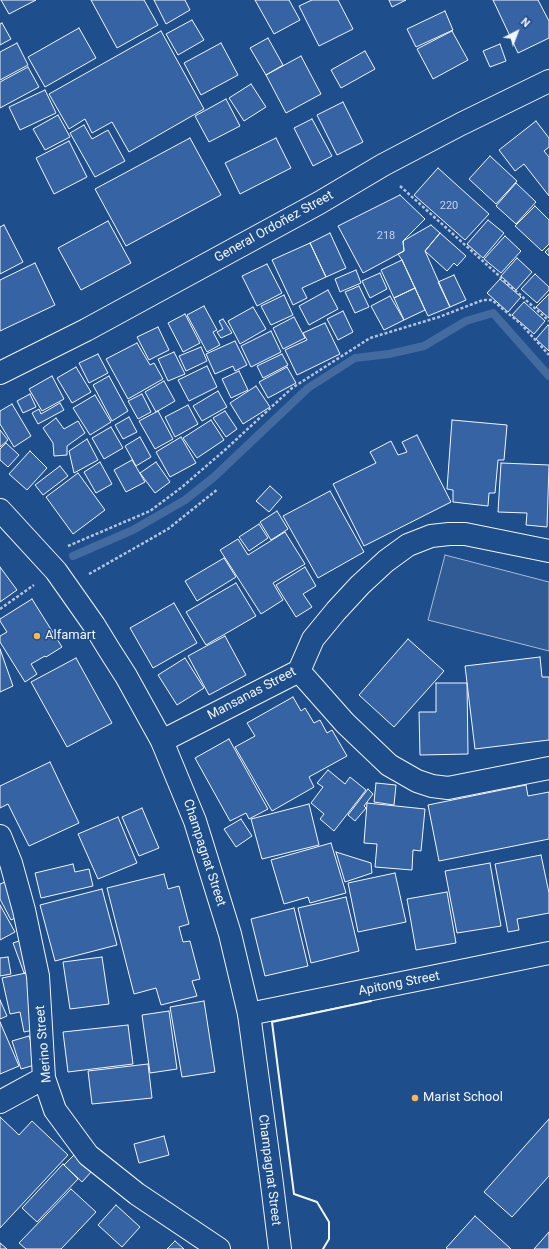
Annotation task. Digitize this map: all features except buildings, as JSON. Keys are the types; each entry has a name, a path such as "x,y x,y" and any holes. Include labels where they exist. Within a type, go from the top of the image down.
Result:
{"street":[{"name":"General Ordoñez Street","path":"0,373 86,330 319,203 382,165 549,81"},
{"name":"Champagnat Street","path":"0,510 56,571 94,625 122,670 162,741 195,820 230,934 249,1014 280,1249"},
{"name":"Mansanas Street","path":"162,741 299,671 314,639 336,611 360,585 386,561 408,545 431,536 465,534 549,551"},
{"path":"299,671 344,723 389,765 416,781 432,786 448,788 549,768"},
{"name":"Merino Street","path":"0,836 6,866 24,910 38,976 44,1078 55,1110 88,1155 137,1194 219,1249"},
{"name":"Apitong Street","path":"249,1014 549,953"},
{"path":"0,1102 44,1078"}],"path":[{"path":"382,165 402,189 549,321"},
{"path":"56,571 65,547 150,511 215,458 292,388 370,338 438,317 483,300 492,300 521,324 549,355"},
{"path":"86,576 168,529 218,489"},
{"path":"0,609 22,593"}],"shaded area":[{"path":"445,555 549,582 549,651 428,620"}],"waterway":[{"path":"73,556 133,530 185,500 214,477 308,388 355,358 389,354 424,346 466,321 493,313 549,376"}],"wall":[{"path":"323,1249 329,1239 329,1222 317,1202 294,1194 272,1022 371,1001"}],"place":[{"name":"Alfamart","path":"37,636"},
{"name":"Marist School","path":"415,1098"}]}
